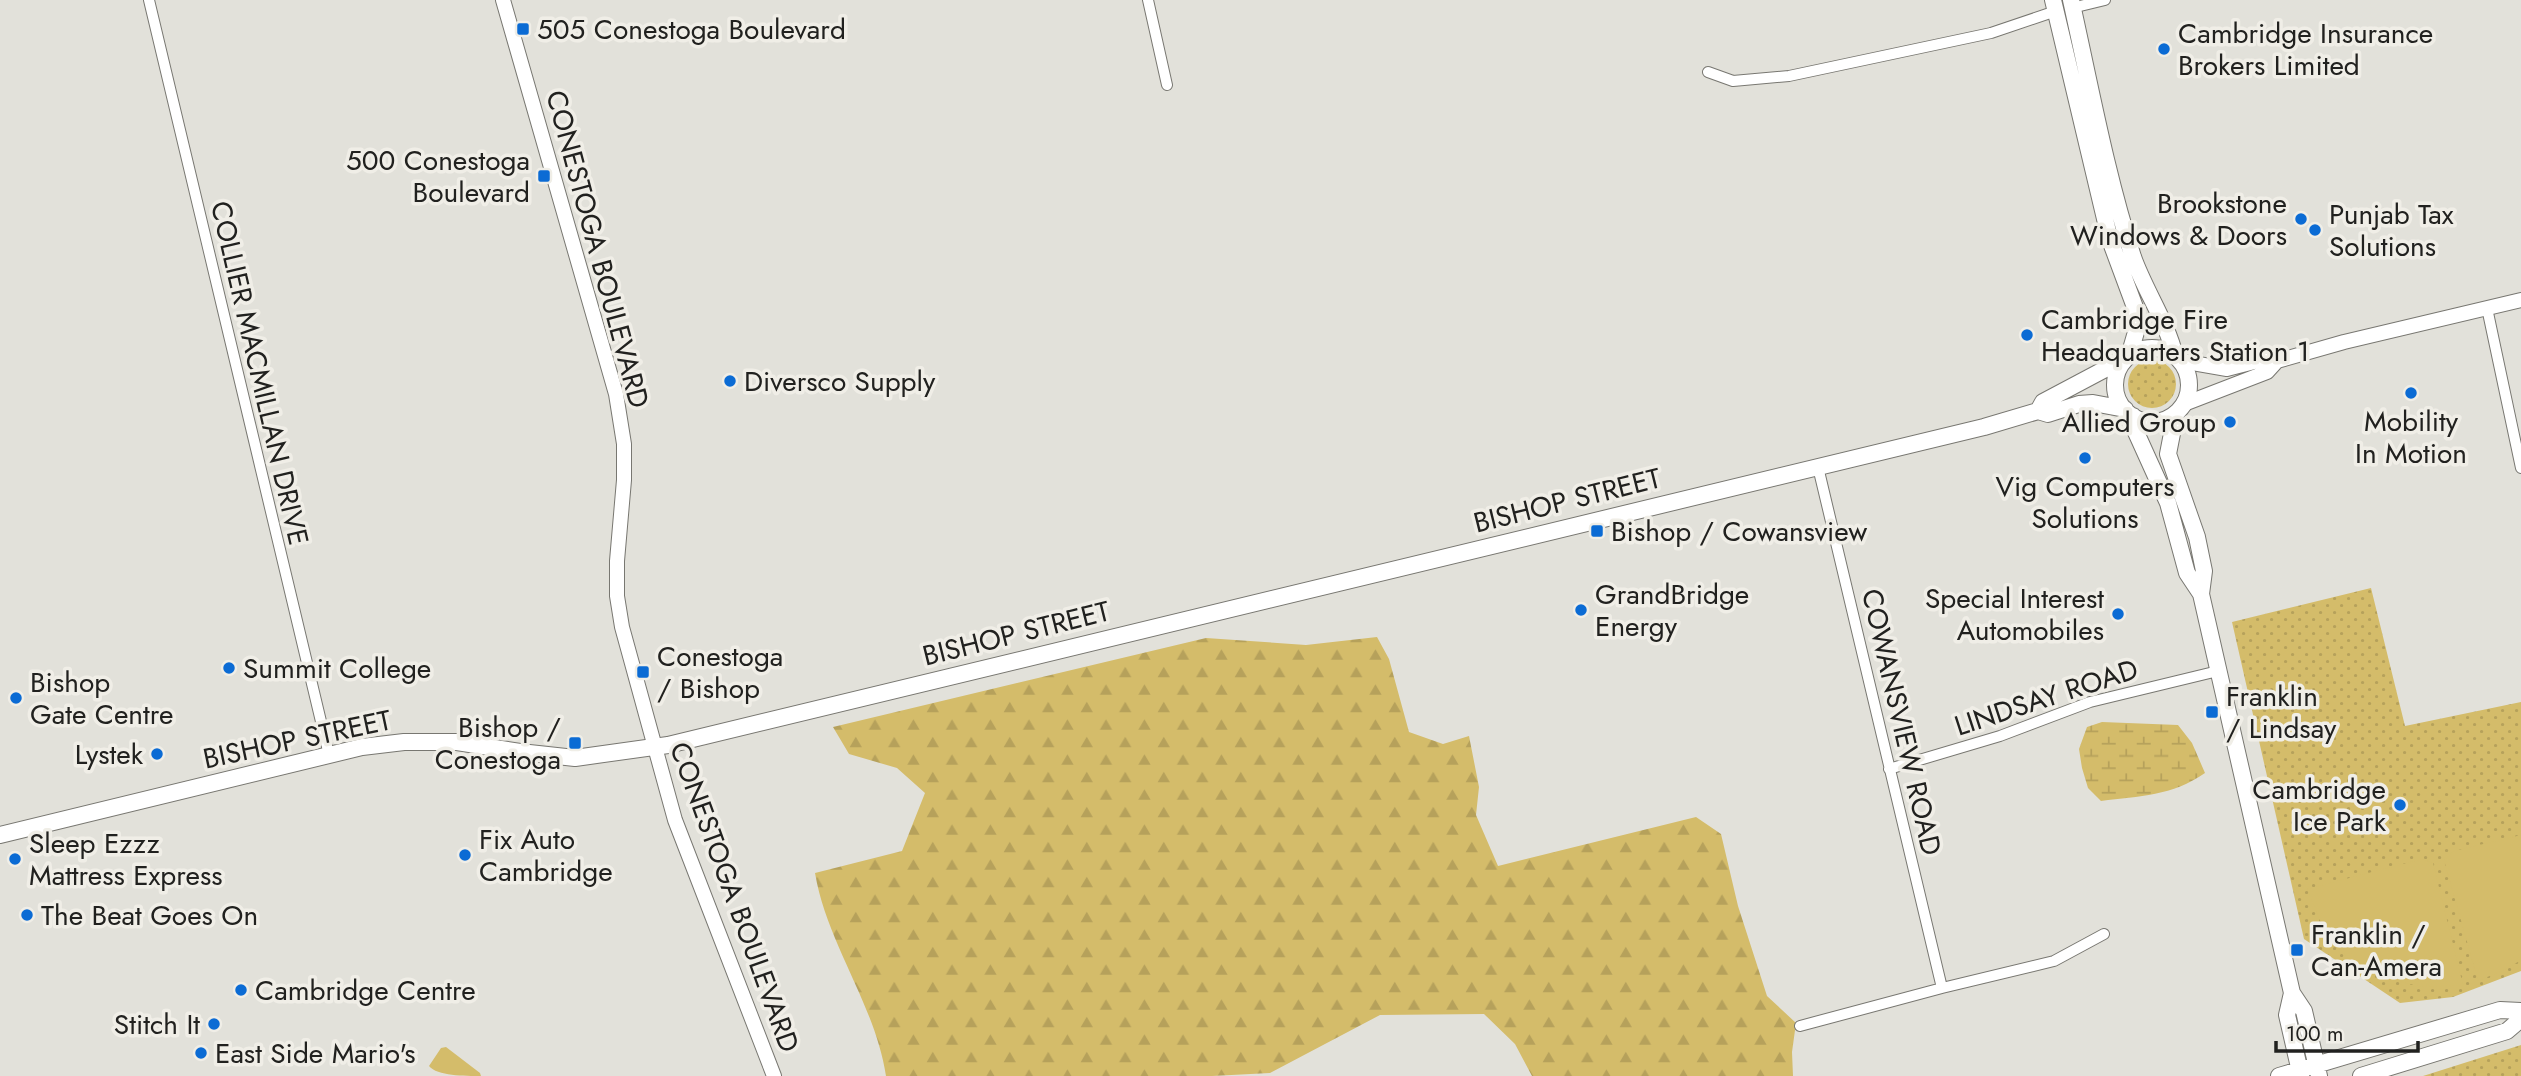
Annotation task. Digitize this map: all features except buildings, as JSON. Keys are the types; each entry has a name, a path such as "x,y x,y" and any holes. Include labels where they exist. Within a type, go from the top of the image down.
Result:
{"main road":[{"path":"2071,4 2130,246 2148,294 2188,375 2189,390 2180,409 2168,454 2197,537 2204,571 2201,594 2218,671 2292,993 2304,1011 2318,1071"},
{"path":"2054,6 2110,240 2136,310 2136,332 2117,374 2115,386 2118,399 2129,413 2168,503 2187,573 2201,594"},
{"path":"2126,359 2140,350 2152,348 2165,350 2178,359"},
{"name":"BISHOP STREET","path":"2038,411 2043,402 2126,359"},
{"name":"BISHOP STREET","path":"0,835 375,745 433,741 575,758 654,747 1984,427 2038,411 2048,414 2089,402 2129,413"},
{"path":"2129,413 2155,422 2180,409"},
{"path":"2292,993 2287,1015 2300,1073"},
{"path":"2279,1076 2318,1071 2500,1010 2521,1012"},
{"path":"2361,1076 2507,1031 2521,1018"}],"street":[{"name":"COLLIER MACMILLAN DRIVE","path":"149,0 329,755"},
{"name":"CONESTOGA BOULEVARD","path":"503,0 617,394 624,443 617,596 626,647 675,820 774,1076"},
{"path":"1148,0 1167,85"},
{"path":"2071,4 2105,0"},
{"path":"1708,72 1733,81 1789,76 1991,33 2054,6"},
{"path":"2178,359 2227,369 2262,360 2277,361 2344,342 2521,300"},
{"path":"2487,307 2521,468"},
{"path":"2180,409 2227,386 2267,372 2277,361"},
{"name":"COWANSVIEW ROAD","path":"1818,467 1942,988"},
{"name":"LINDSAY ROAD","path":"1889,769 2000,736 2090,702 2218,671"},
{"path":"1800,1026 2054,961 2104,934"}],"green space":[{"path":"2152,360 2169,367 2176,384 2169,401 2152,408 2135,401 2128,384 2135,367"},
{"path":"2371,588 2405,726 2521,702 2521,971 2453,997 2400,1003 2304,939 2232,622"},
{"path":"1377,637 1389,659 1409,732 1443,744 1469,736 1479,787 1476,815 1498,866 1696,817 1721,834 1738,906 1767,996 1796,1023 1792,1052 1793,1076 1532,1076 1515,1044 1484,1014 1380,1015 1270,1073 1212,1076 886,1076 872,1024 830,925 815,873 902,851 925,793 897,768 849,754 833,727 1206,638 1306,645"},
{"path":"2102,722 2178,725 2192,743 2205,773 2168,791 2101,801 2088,788 2079,749 2087,727"},
{"path":"2521,835 2521,960 2478,981 2444,860 2454,851"},
{"path":"2422,859 2433,863 2463,985 2423,987 2380,977 2348,958 2326,935 2307,889"},
{"path":"2521,1045 2521,1076 2423,1076"},
{"path":"446,1047 481,1076 452,1075 438,1072 429,1066 441,1048"}],"place":[{"name":"505 Conestoga Boulevard","path":"523,29"},
{"name":"Cambridge Insurance Brokers Limited","path":"2164,49"},
{"name":"500 Conestoga Boulevard","path":"544,176"},
{"name":"Brookstone Windows & Doors","path":"2301,219"},
{"name":"Punjab Tax Solutions","path":"2315,230"},
{"name":"Cambridge Fire Headquarters Station 1","path":"2027,335"},
{"name":"Diversco Supply","path":"730,381"},
{"name":"Mobility In Motion","path":"2411,393"},
{"name":"Allied Group","path":"2230,422"},
{"name":"Vig Computers Solutions","path":"2085,458"},
{"name":"Bishop / Cowansview","path":"1597,531"},
{"name":"GrandBridge Energy","path":"1581,610"},
{"name":"Special Interest Automobiles","path":"2118,614"},
{"name":"Summit College","path":"229,668"},
{"name":"Conestoga / Bishop","path":"643,672"},
{"name":"Bishop Gate Centre","path":"16,698"},
{"name":"Franklin / Lindsay","path":"2212,712"},
{"name":"Bishop / Conestoga","path":"575,743"},
{"name":"Lystek","path":"157,754"},
{"name":"Cambridge Ice Park","path":"2400,805"},
{"name":"Fix Auto Cambridge","path":"465,855"},
{"name":"Sleep Ezzz Mattress Express","path":"15,859"},
{"name":"The Beat Goes On","path":"27,915"},
{"name":"Franklin / Can-Amera","path":"2297,950"},
{"name":"Cambridge Centre","path":"241,990"},
{"name":"Stitch It","path":"214,1024"},
{"name":"East Side Mario's","path":"201,1053"}]}
